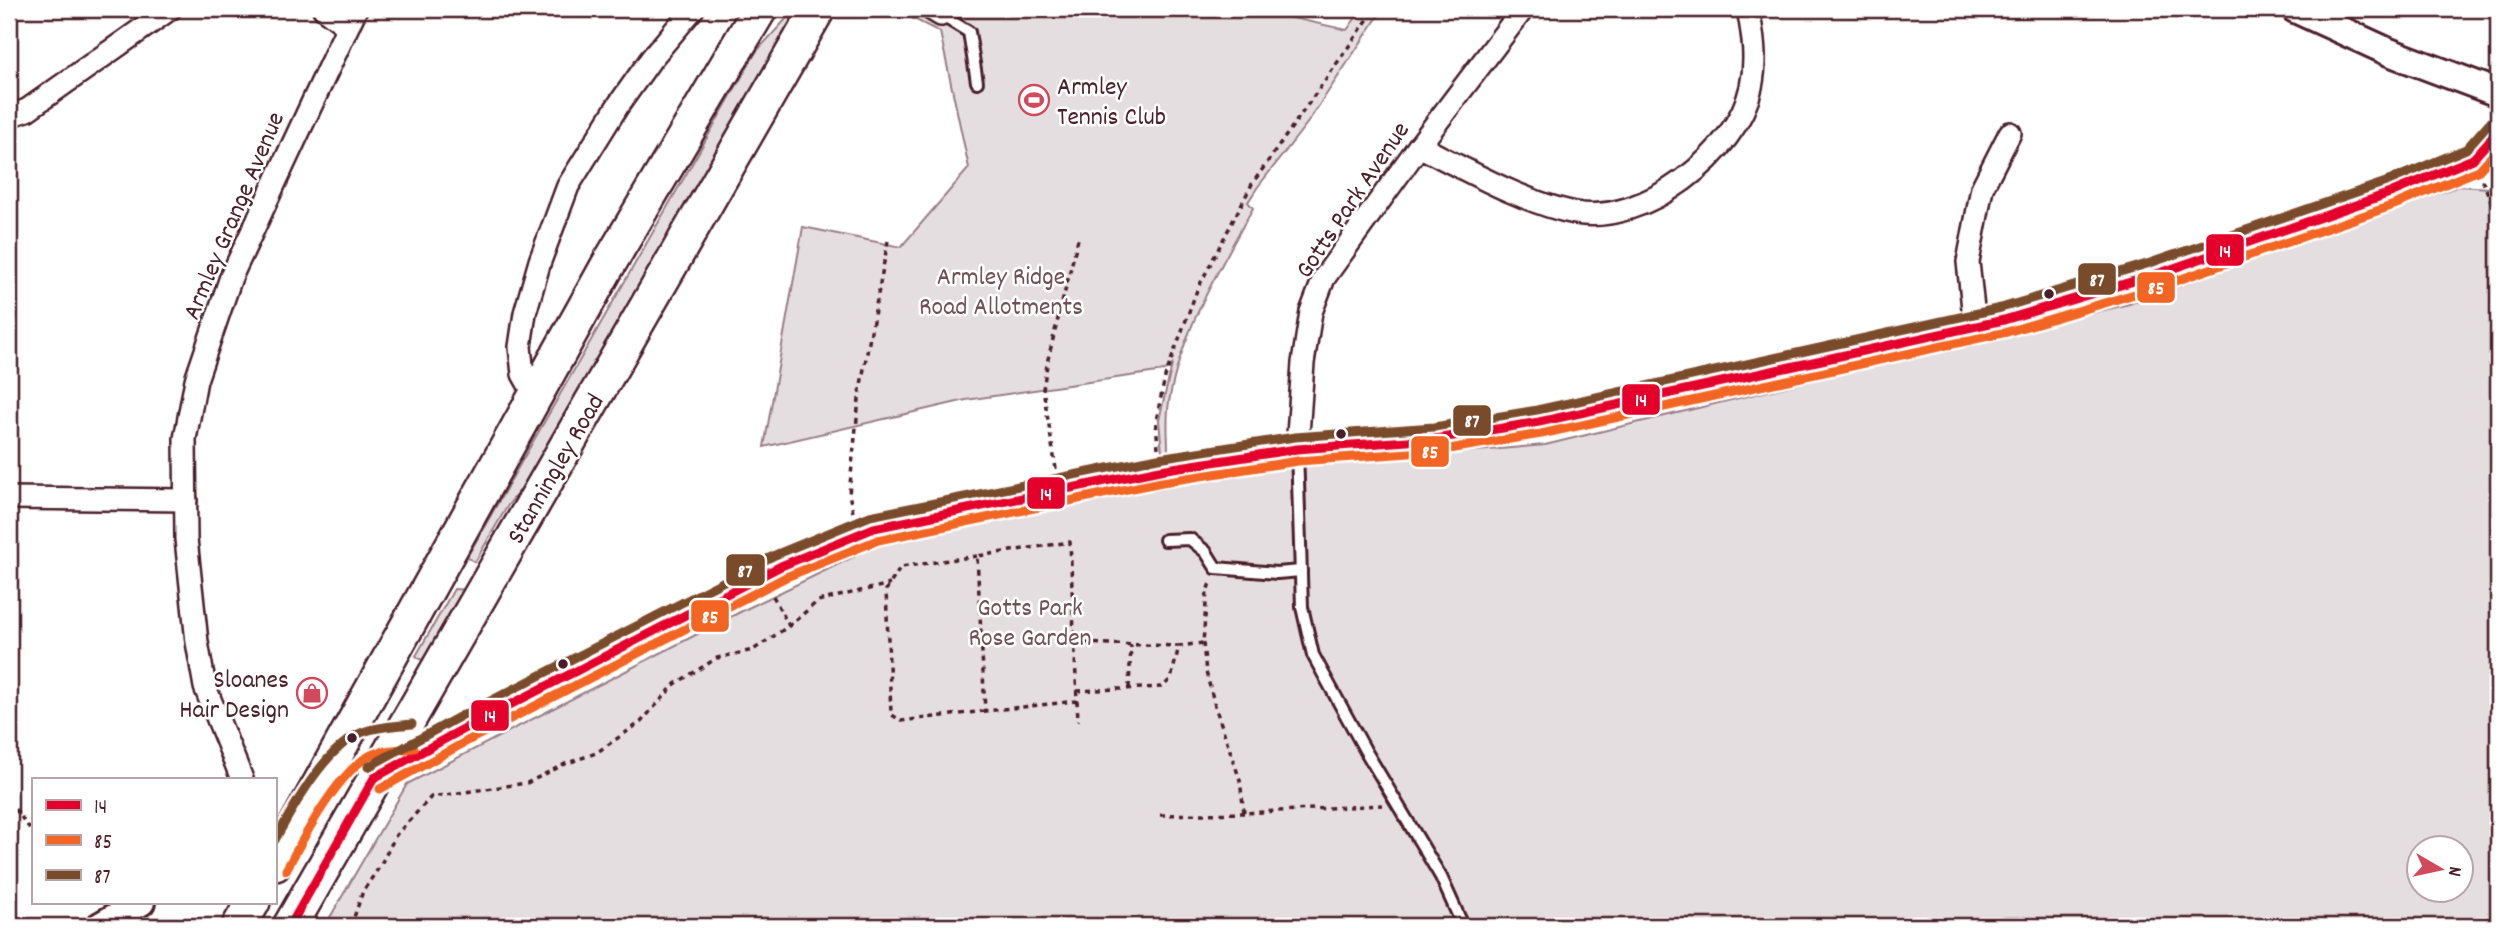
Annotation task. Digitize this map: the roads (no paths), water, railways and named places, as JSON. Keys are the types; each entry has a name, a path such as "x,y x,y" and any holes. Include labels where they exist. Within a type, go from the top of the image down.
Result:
{"main road":[{"name":"Stanningley Road","path":"276,863 607,267 760,9"},
{"name":"Stanningley Road","path":"290,926 818,9"},
{"path":"445,561 470,573 479,570 513,508 547,480"},
{"path":"305,811 347,758 363,745 397,738"},
{"path":"276,865 309,850 344,829"},
{"path":"239,926 252,904"}],"street":[{"path":"9,116 27,110 170,9"},
{"path":"324,9 351,18"},
{"name":"Stanningley Road","path":"536,397 523,374 520,347 525,313 540,261 568,187 617,107 651,59 693,9"},
{"name":"Gotts Park Avenue","path":"1297,449 1303,363 1311,312 1324,278 1419,146 1523,9"},
{"path":"1419,146 1541,203 1576,213 1606,214 1648,201 1678,184 1706,162 1735,126 1751,88 1755,45 1748,9"},
{"path":"2295,9 2389,52 2498,93"},
{"name":"Armley Grange Avenue","path":"242,778 205,687 190,594 185,439 196,380 230,277 351,18"},
{"path":"374,778 465,728 762,576 874,528 1160,470 1297,449 1435,439 1539,422 1975,327 2154,275 2390,193 2473,159 2498,131"},
{"path":"1975,327 1968,262 1982,188 2010,134"},
{"path":"9,498 186,500"},
{"path":"397,738 465,728"},
{"path":"276,826 305,811"},
{"path":"100,926 138,904"}],"lane":[{"path":"939,11 969,32 977,82"},
{"path":"1297,449 1302,607 1312,655 1364,750 1441,877 1463,926"},
{"path":"1165,540 1190,539 1206,552 1216,568 1277,573 1301,571"}],"place":[{"name":"Armley Tennis Club","path":"1034,100"},
{"name":"Sloanes Hair Design","path":"312,693"}],"park label":[{"name":"Armley Ridge Road Allotments","path":"1001,290"},
{"name":"Gotts Park Rose Garden","path":"1030,621"}]}
